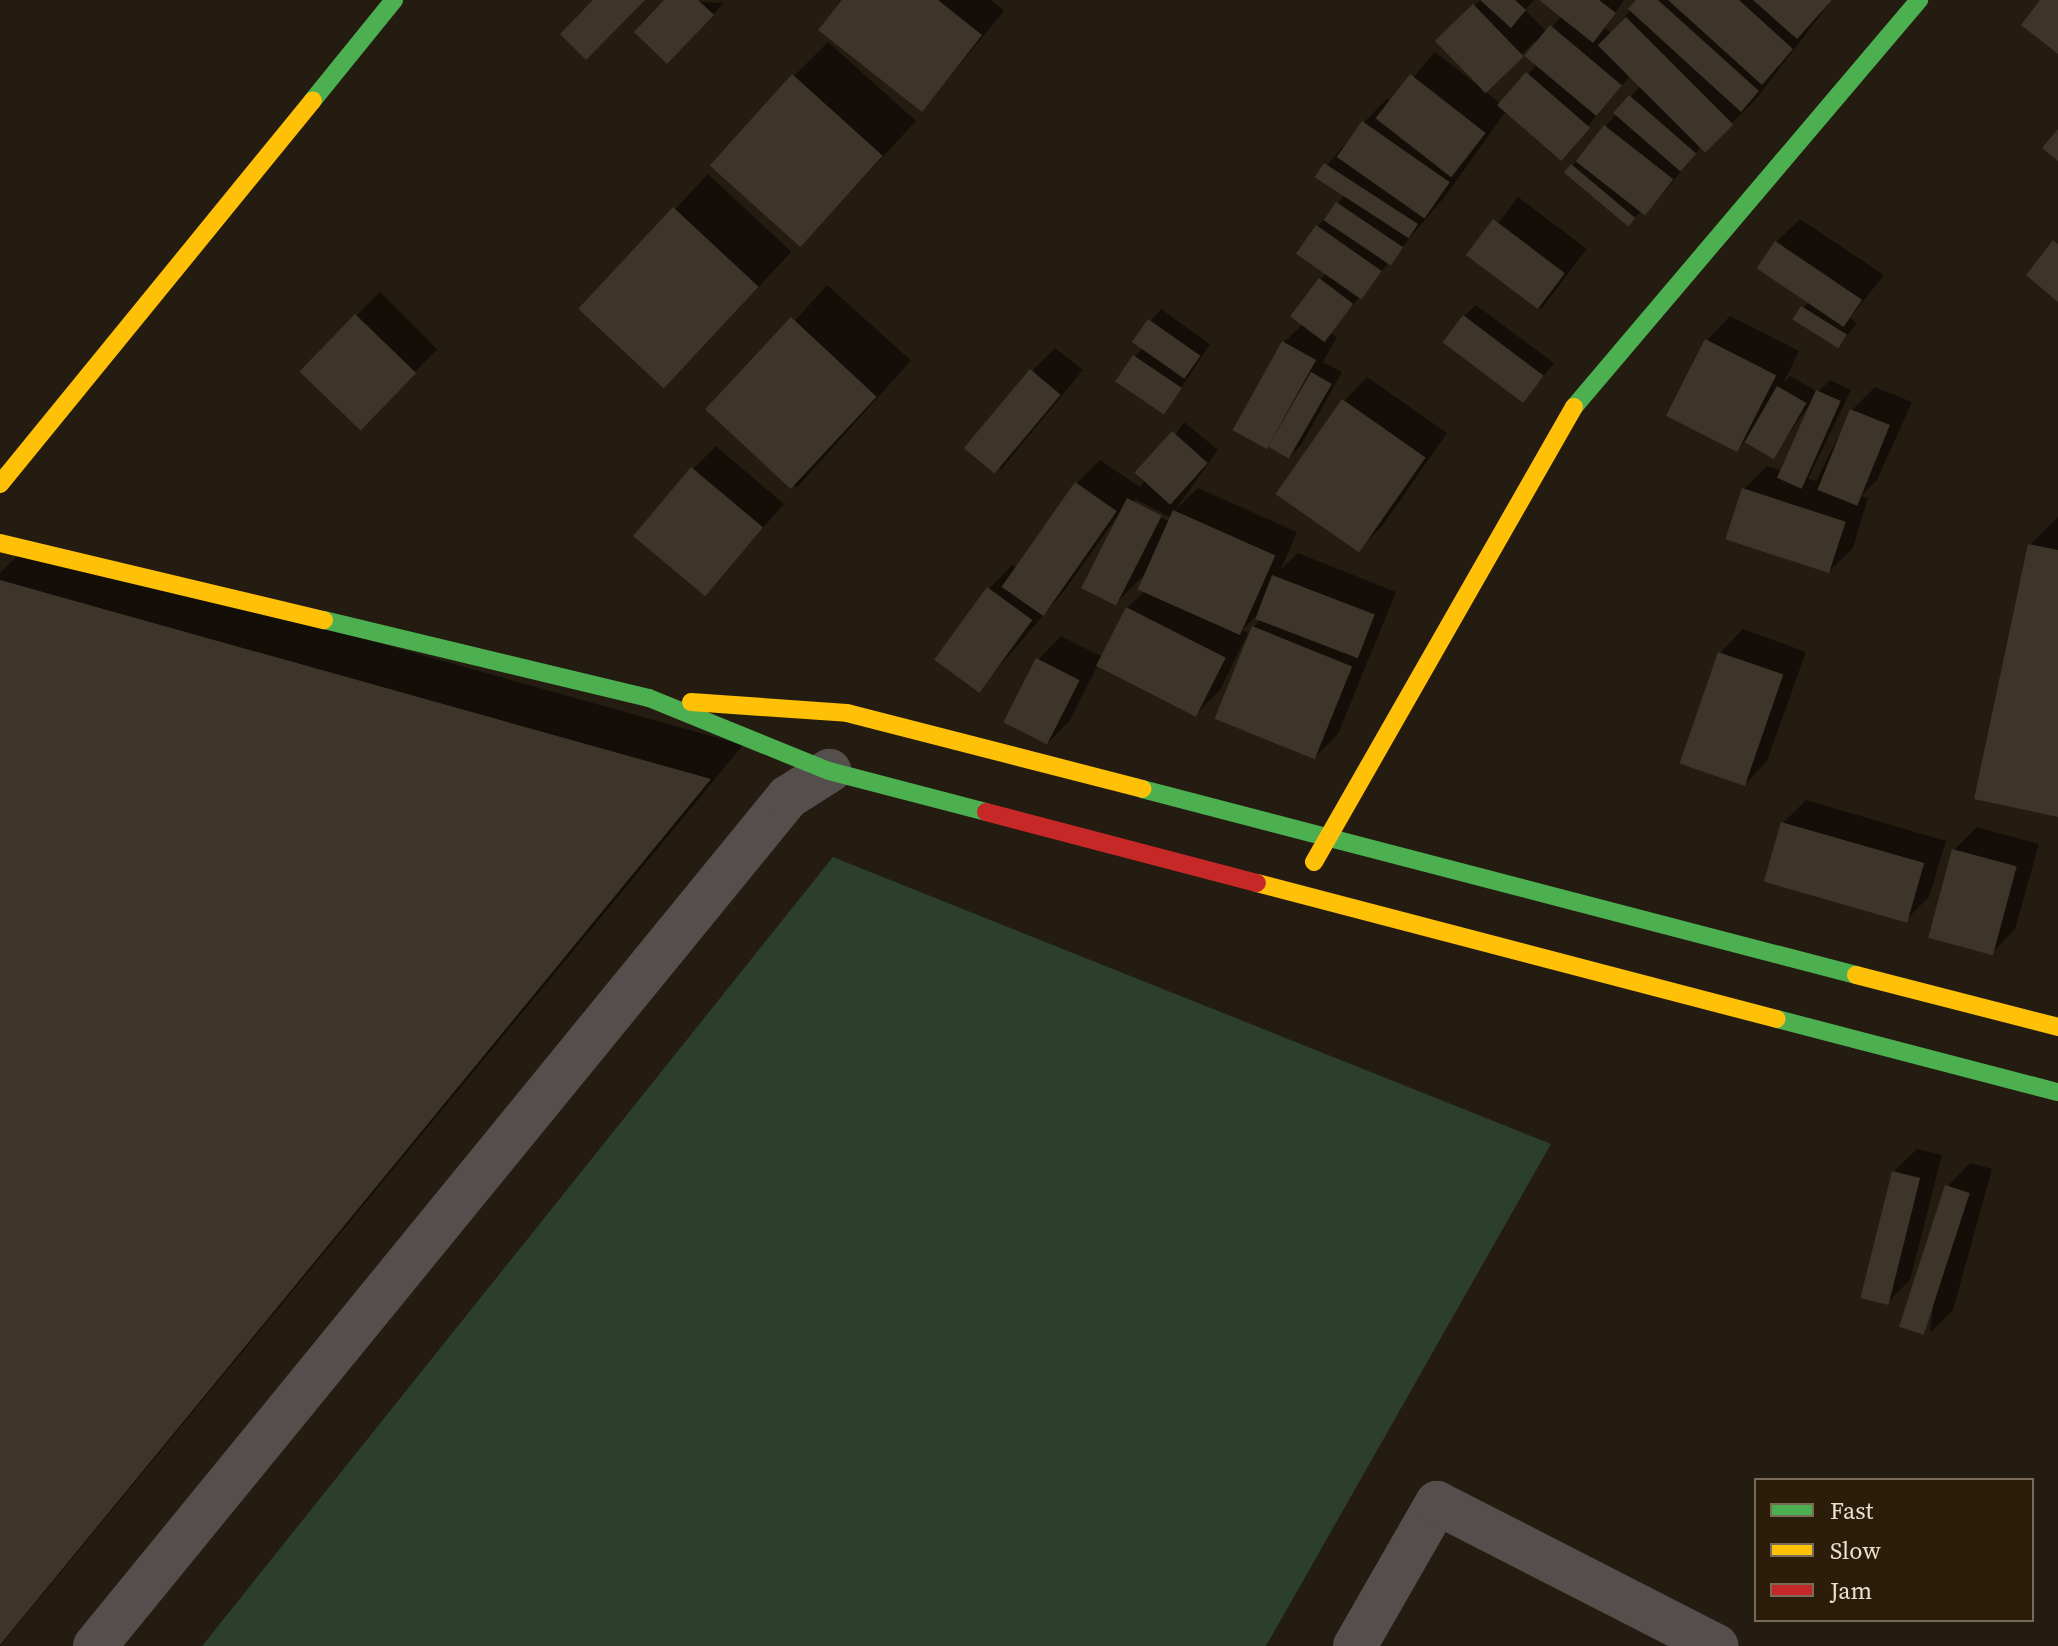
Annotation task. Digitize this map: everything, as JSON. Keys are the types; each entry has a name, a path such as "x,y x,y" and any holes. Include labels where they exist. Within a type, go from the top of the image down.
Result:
{"street":[{"path":"0,484 394,0"},
{"path":"1296,893 1583,392 1919,0"},
{"path":"0,543 649,698 829,771 2058,1092"},
{"path":"649,698 847,713 2058,1027"},
{"path":"95,1646 788,797 829,771"},
{"path":"1355,1646 1437,1503 1656,1634 1716,1646"}],"green space":[{"path":"833,857 1551,1144 1266,1646 202,1646"}],"building":[{"path":"593,0 645,0 586,60 560,34"},
{"path":"664,0 698,0 714,15 667,64 634,32"},
{"path":"842,0 938,0 982,35 922,112 818,30"},
{"path":"1480,0 1515,0 1526,10 1511,28"},
{"path":"1539,0 1599,0 1616,13 1593,43"},
{"path":"1636,0 1658,0 1759,91 1741,112 1628,9"},
{"path":"1668,0 1739,0 1793,49 1762,85"},
{"path":"1753,0 1832,0 1797,39"},
{"path":"2040,0 2058,0 2058,54 2021,25"},
{"path":"1473,4 1524,57 1486,93 1435,41"},
{"path":"1626,17 1733,124 1705,153 1598,45"},
{"path":"1550,25 1622,85 1596,116 1524,56"},
{"path":"1526,72 1590,128 1561,161 1497,105"},
{"path":"792,74 883,156 800,247 710,165"},
{"path":"1410,74 1486,133 1451,177 1376,118"},
{"path":"1629,95 1696,153 1680,172 1613,113"},
{"path":"1362,121 1450,182 1424,218 1337,157"},
{"path":"1604,125 1673,179 1645,215 1576,161"},
{"path":"2058,129 2058,161 2042,148"},
{"path":"1324,163 1418,224 1409,238 1315,177"},
{"path":"1571,164 1635,218 1628,226 1564,172"},
{"path":"1336,202 1403,247 1391,266 1324,220"},
{"path":"673,207 759,287 664,388 578,309"},
{"path":"1493,219 1565,273 1538,309 1466,255"},
{"path":"1316,225 1382,271 1361,300 1296,254"},
{"path":"2053,240 2058,244 2058,302 2026,275"},
{"path":"1775,241 1862,300 1844,327 1757,268"},
{"path":"1319,278 1353,304 1324,342 1290,316"},
{"path":"1801,306 1847,335 1838,348 1793,320"},
{"path":"355,314 416,373 361,431 299,372"},
{"path":"1463,315 1544,376 1523,403 1443,342"},
{"path":"791,317 877,397 791,489 705,409"},
{"path":"1148,319 1200,356 1184,379 1132,342"},
{"path":"1705,339 1776,375 1737,452 1666,416"},
{"path":"1282,341 1316,360 1267,449 1233,430"},
{"path":"1133,355 1182,388 1164,415 1115,382"},
{"path":"1030,369 1061,395 994,474 964,448"},
{"path":"1311,372 1332,384 1289,458 1268,446"},
{"path":"1777,386 1806,403 1774,459 1744,442"},
{"path":"1816,390 1841,401 1802,489 1777,478"},
{"path":"1342,399 1426,458 1359,553 1275,494"},
{"path":"1850,409 1890,425 1857,506 1817,490"},
{"path":"1172,431 1208,463 1170,505 1135,473"},
{"path":"691,467 763,527 705,596 633,536"},
{"path":"1075,482 1117,511 1043,616 1002,587"},
{"path":"1742,488 1846,522 1829,573 1725,539"},
{"path":"1127,498 1162,516 1116,606 1081,588"},
{"path":"1173,510 1275,556 1240,635 1138,589"},
{"path":"2028,544 2058,550 2058,817 1974,799"},
{"path":"1272,575 1375,614 1358,658 1255,619"},
{"path":"0,580 711,779 0,1645"},
{"path":"987,587 1032,620 979,693 934,660"},
{"path":"1126,607 1226,658 1196,717 1096,666"},
{"path":"1252,626 1352,666 1315,759 1215,719"},
{"path":"1718,652 1783,674 1745,786 1680,764"},
{"path":"1036,658 1080,680 1047,744 1003,722"},
{"path":"1781,822 1924,863 1907,923 1764,882"},
{"path":"1952,849 2017,866 1993,955 1928,938"},
{"path":"1892,1171 1920,1178 1888,1305 1860,1298"},
{"path":"1945,1185 1970,1193 1924,1335 1899,1327"}],"traffic: fast":[{"path":"313,100 394,0"},
{"path":"1574,407 1919,0"},
{"path":"324,620 649,698 829,771 986,812"},
{"path":"1142,789 1856,975"},
{"path":"1777,1019 2058,1092"}],"traffic: slow":[{"path":"0,484 313,100"},
{"path":"1314,862 1574,407"},
{"path":"0,543 324,620"},
{"path":"691,702 847,713 1142,789"},
{"path":"1257,883 1777,1019"},
{"path":"1856,975 2058,1027"}],"traffic: jam":[{"path":"986,812 1257,883"}]}
